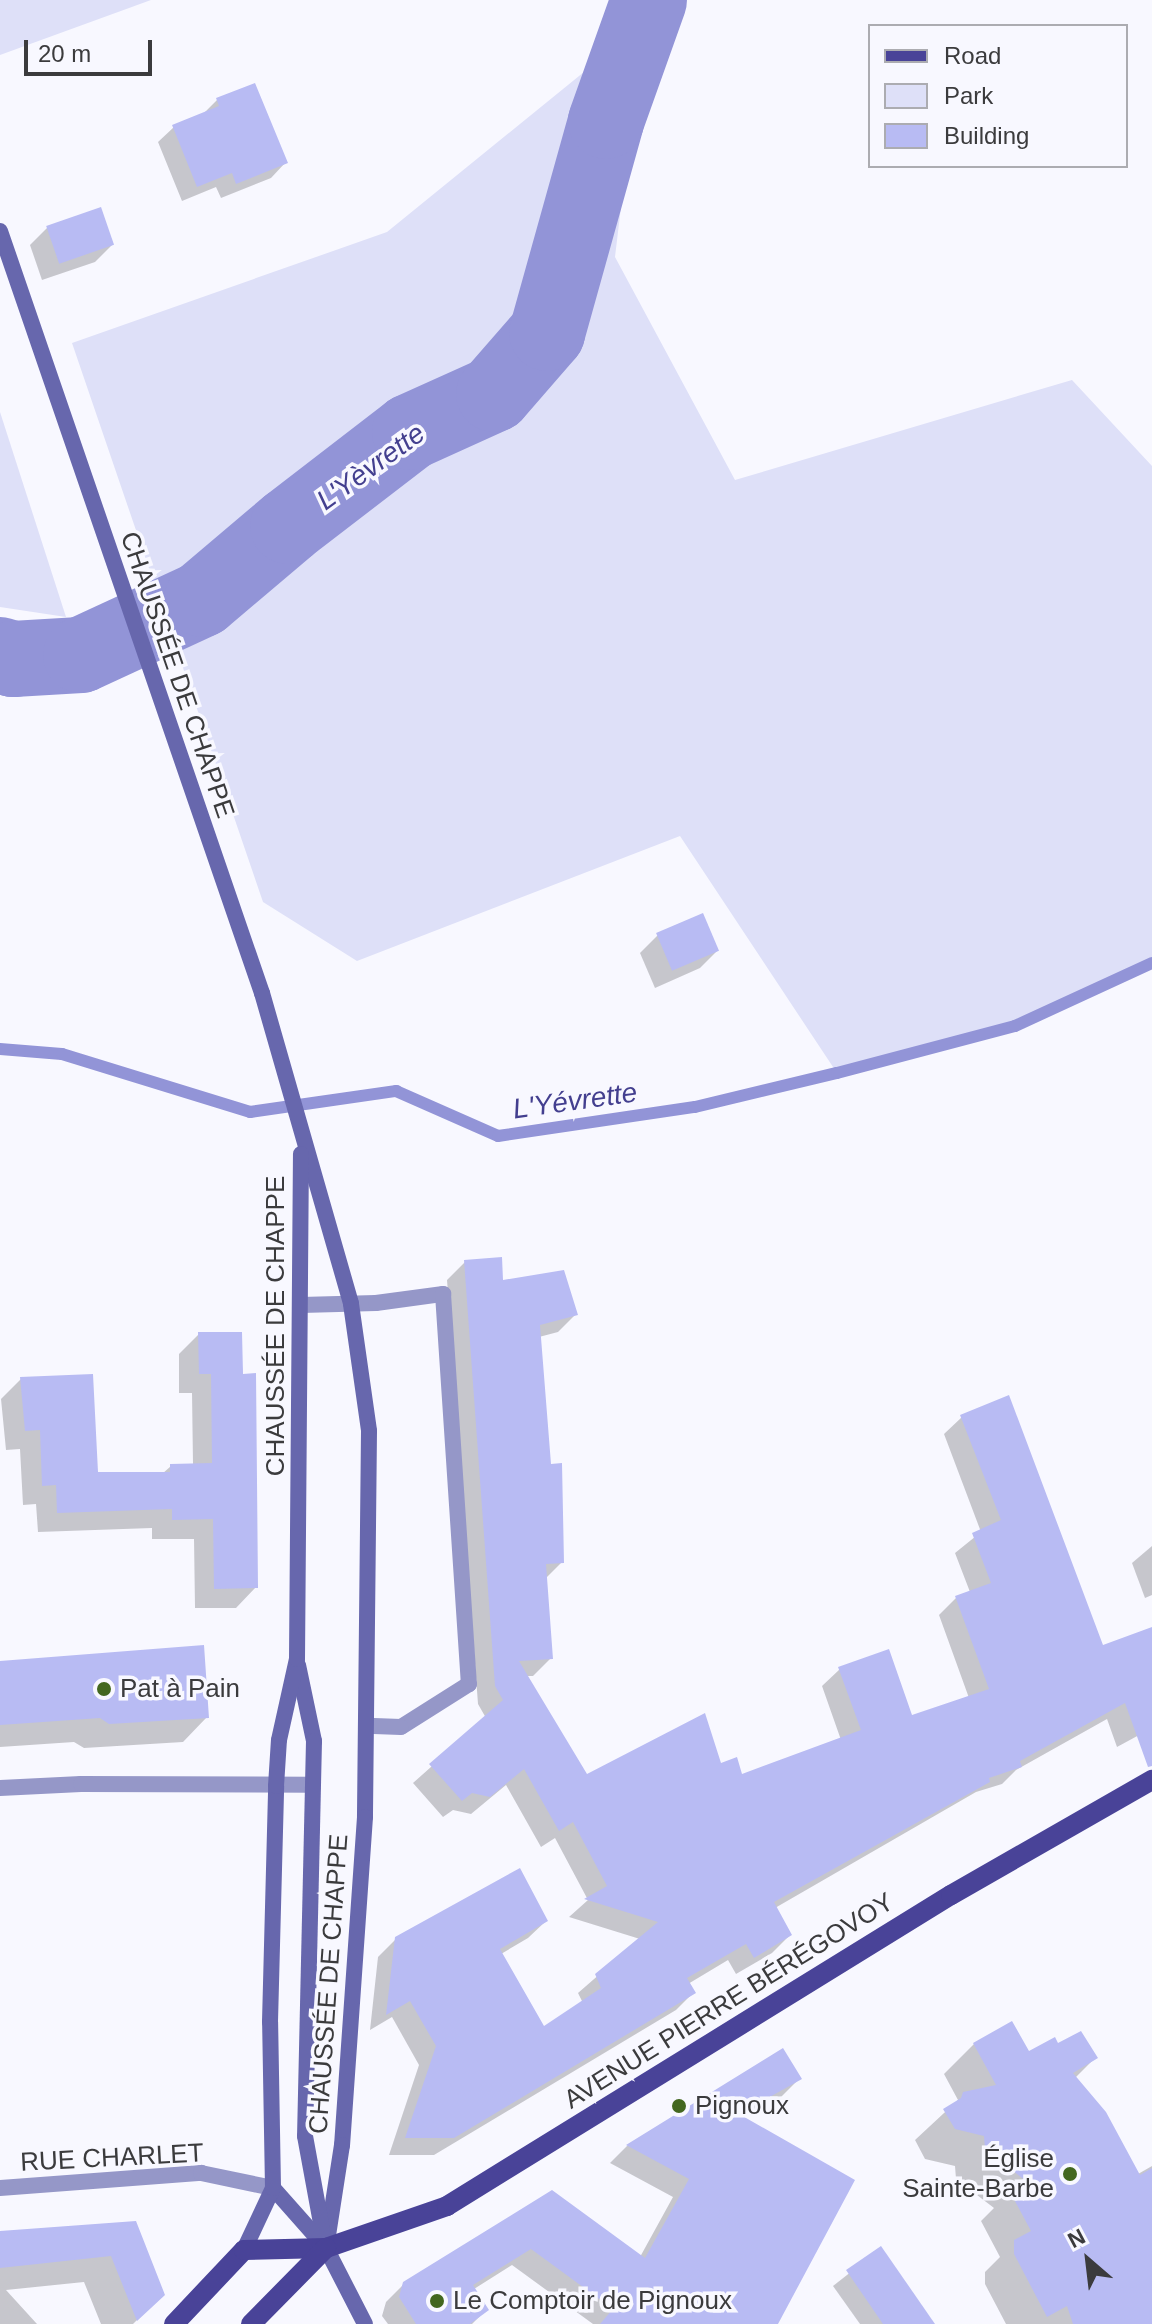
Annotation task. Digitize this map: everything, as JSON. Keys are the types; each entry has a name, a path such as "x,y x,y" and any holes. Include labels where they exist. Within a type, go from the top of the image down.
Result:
{"main road":[{"name":"CHAUSSÉE DE CHAPPE","path":"0,231 282,1058 301,1137 351,1304 369,1431 365,1817 343,2130 326,2248"},
{"name":"CHAUSSÉE DE CHAPPE","path":"273,2188 270,2022 276,1786 279,1740 297,1659 301,1137"},
{"name":"CHAUSSÉE DE CHAPPE","path":"297,1659 314,1741 305,2136 326,2248"},
{"name":"AVENUE PIERRE BÉRÉGOVOY","path":"326,2248 447,2206 951,1895 1152,1780"},
{"path":"174,2324 244,2250 273,2188 326,2248 365,2324"},
{"path":"244,2250 326,2248"},
{"path":"251,2324 326,2248"}],"street":[{"path":"301,1305 351,1304 443,1294 469,1684 401,1727 367,1726"},
{"path":"0,1788 311,1785"},
{"name":"RUE CHARLET","path":"0,2188 201,2173 273,2188"}],"green space":[{"path":"0,0 151,0 0,55"},
{"path":"643,24 615,257 735,480 1072,380 1152,466 1152,963 1015,1026 837,1073 680,836 357,961 263,902 72,343 387,232"},
{"path":"0,412 66,617 0,607"}],"building":[{"path":"255,83 288,163 236,184 232,173 197,187 172,125 219,106 216,98"},
{"path":"101,207 114,245 59,264 46,226"},
{"path":"703,913 719,951 672,971 656,933"},
{"path":"502,1257 503,1280 564,1270 578,1315 540,1325 551,1464 562,1463 564,1563 546,1564 553,1659 519,1661 587,1774 705,1713 721,1763 737,1757 742,1774 861,1730 838,1667 889,1649 912,1715 989,1689 955,1596 991,1583 972,1533 1001,1520 960,1415 1009,1395 1103,1645 1152,1627 1152,1766 1148,1767 1125,1703 1020,1761 1022,1767 989,1778 990,1782 774,1902 792,1935 754,1958 746,1944 687,1978 696,1993 454,2138 405,2138 436,2046 410,2001 386,2015 395,1937 520,1868 548,1921 500,1949 544,2026 601,1988 595,1974 658,1922 584,1899 607,1886 573,1822 559,1831 524,1769 490,1797 472,1793 462,1801 429,1764 503,1700 495,1686 464,1260"},
{"path":"198,1332 242,1332 243,1374 256,1373 258,1588 214,1589 213,1519 172,1520 172,1509 57,1513 56,1485 42,1486 40,1430 25,1431 20,1377 93,1374 98,1472 170,1472 170,1464 212,1463 211,1374 199,1374"},
{"name":"Pat à Pain","path":"204,1645 209,1718 109,1724 100,1718 0,1725 0,1661"},
{"name":"Église Sainte-Barbe","path":"1012,2021 1029,2051 1055,2037 1058,2043 1081,2031 1098,2058 1073,2073 1106,2112 1140,2175 1152,2168 1152,2324 1073,2324 1067,2306 1047,2317 1014,2254 1014,2240 1031,2231 1009,2190 1026,2181 985,2149 984,2136 955,2129 943,2109 961,2098 963,2092 996,2085 973,2043"},
{"path":"783,2048 802,2079 739,2114 855,2180 778,2324 600,2324 613,2309 531,2249 473,2285 489,2310 470,2324 416,2324 399,2297 403,2282 552,2190 645,2258 689,2179 626,2145"},
{"path":"136,2221 165,2295 137,2321 111,2256 0,2268 0,2231"},
{"path":"881,2246 935,2324 883,2324 846,2270"}],"waterway":[{"name":"L'Yèvrette","path":"0,655 13,659 81,655 202,599 288,526 410,432 494,394 547,333 606,121 649,0"},
{"name":"L'Yévrette","path":"0,1049 62,1054 250,1112 396,1091 498,1136 695,1107 1015,1026 1152,963"}],"place":[{"name":"Pat à Pain","path":"104,1689"},
{"name":"Pignoux","path":"679,2106"},
{"name":"Église Sainte-Barbe","path":"1070,2174"},
{"name":"Le Comptoir de Pignoux","path":"437,2301"}]}
